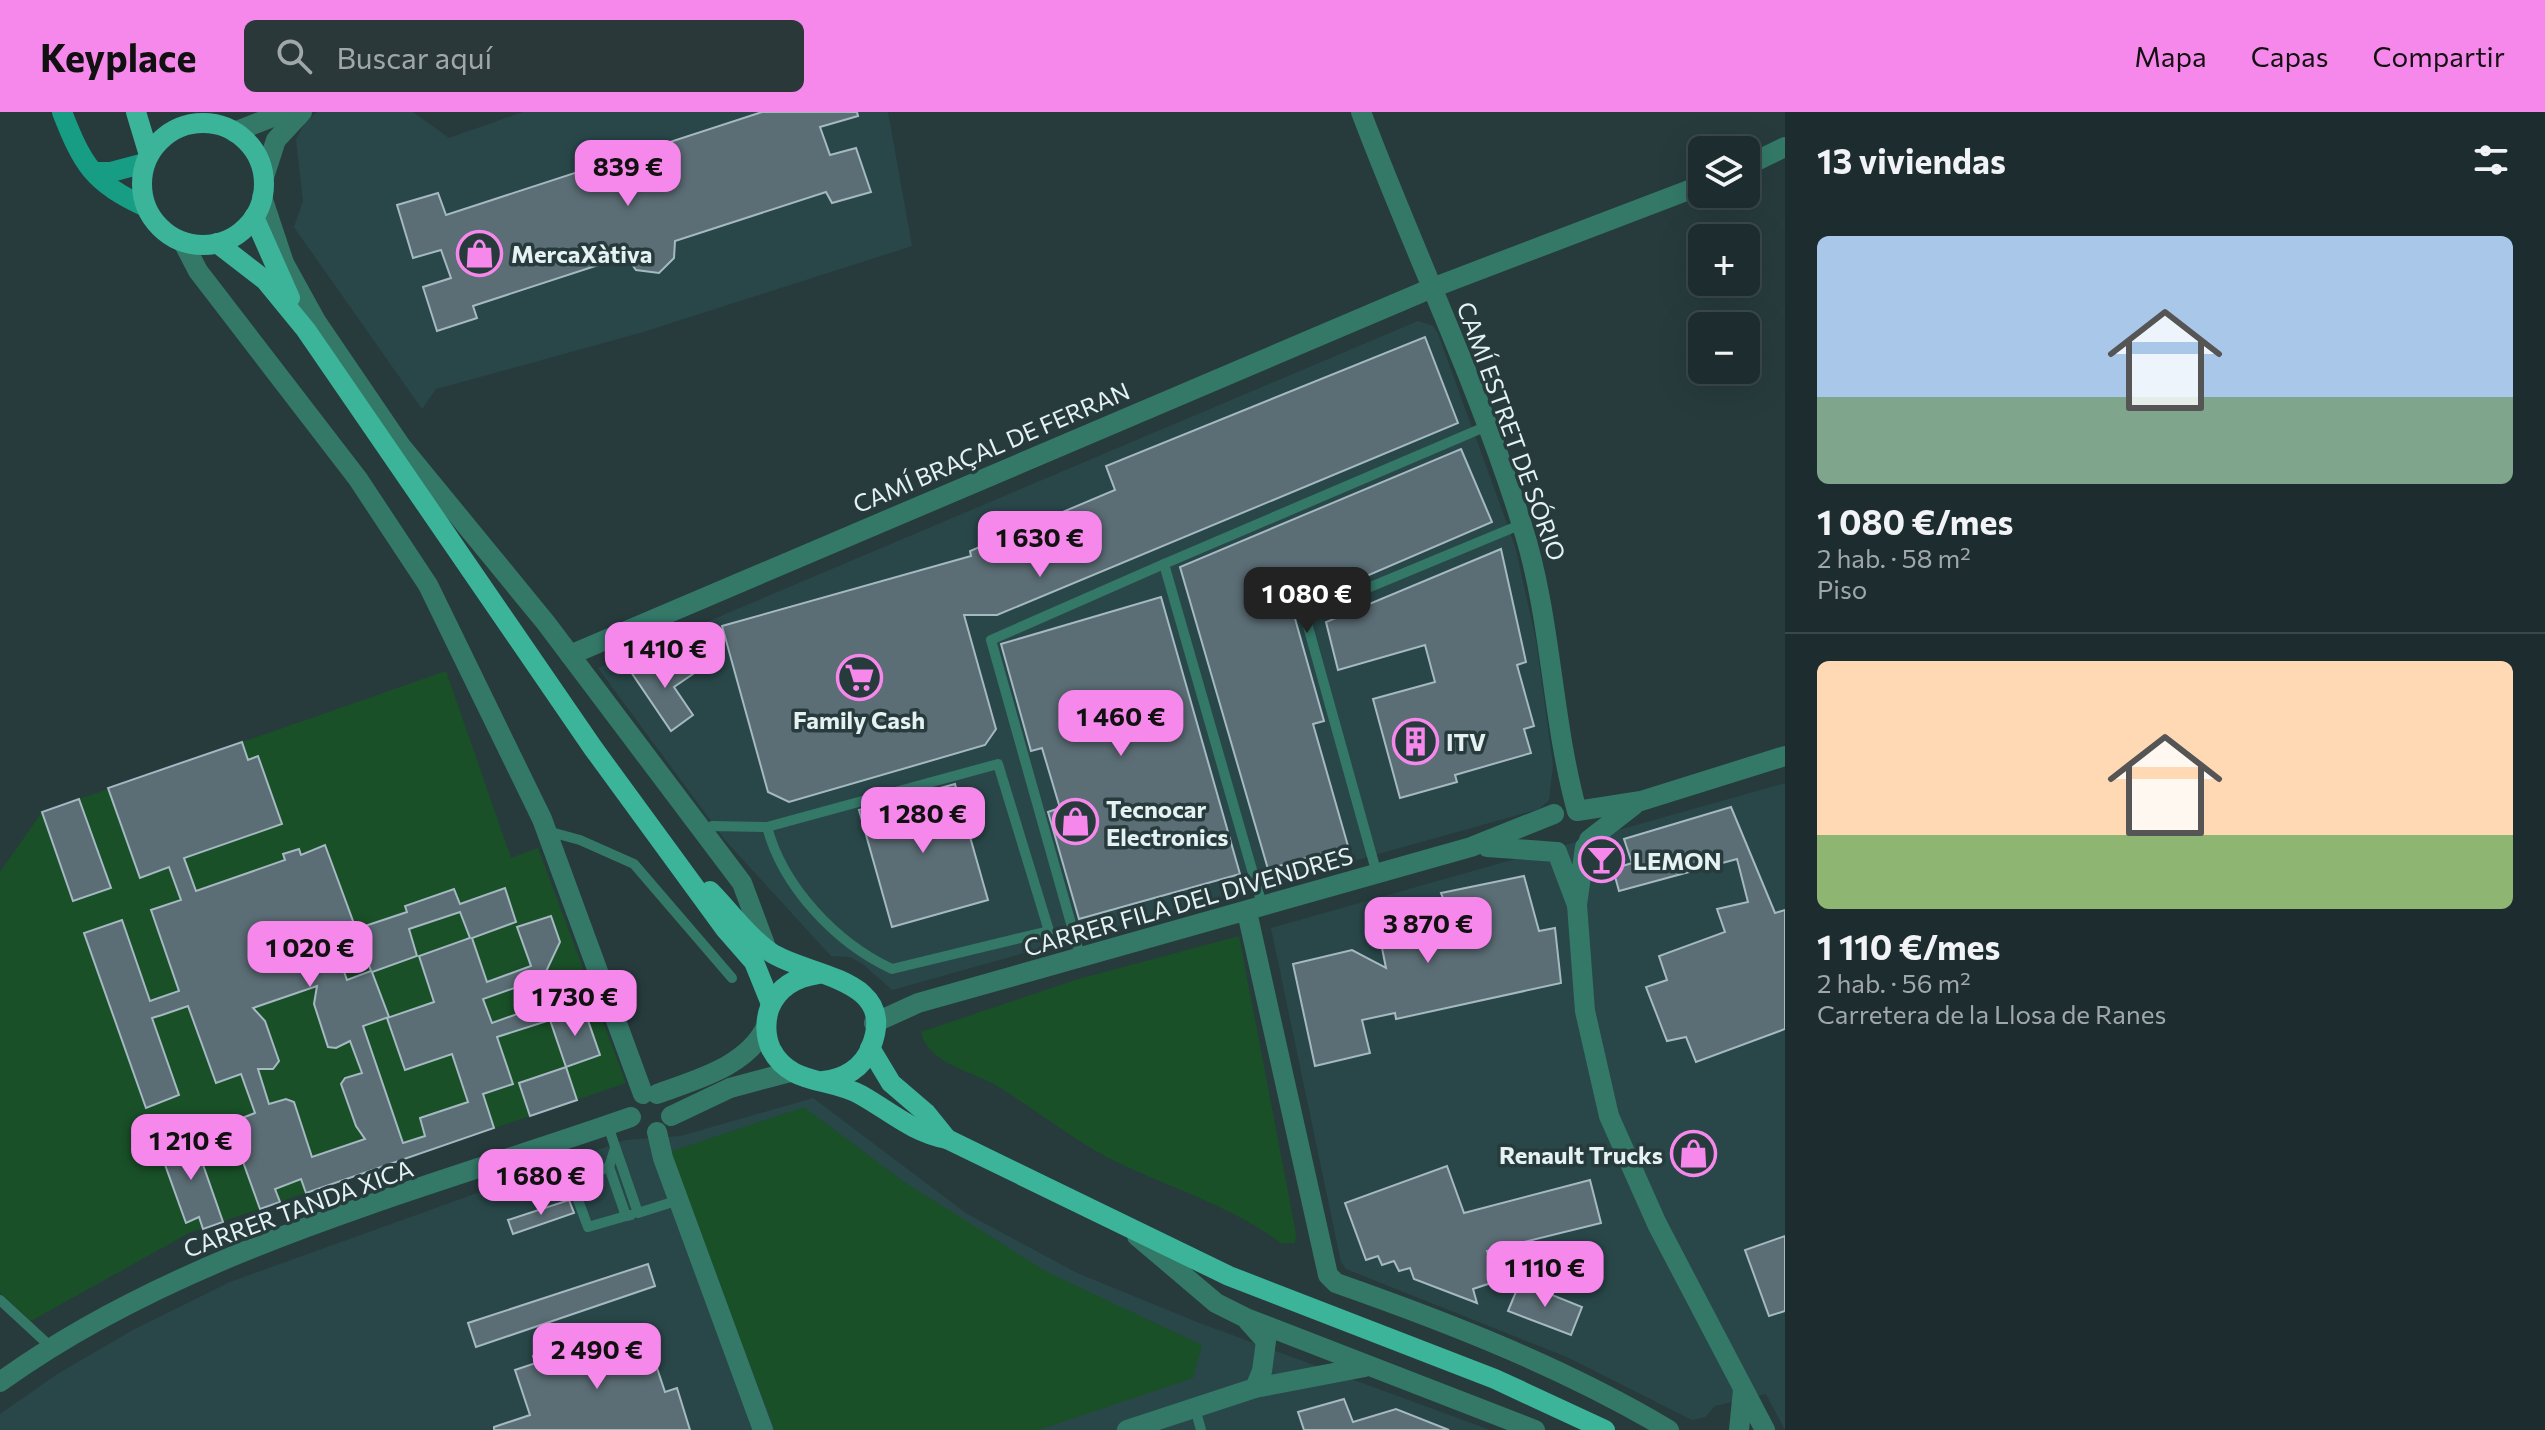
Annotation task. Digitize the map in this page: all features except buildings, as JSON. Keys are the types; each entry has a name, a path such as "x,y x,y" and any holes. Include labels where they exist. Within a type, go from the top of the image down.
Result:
{"main road":[{"path":"136,112 147,159"},
{"path":"178,112 196,123"},
{"path":"196,123 216,124 234,132 249,144 263,187 254,217 232,238 217,243 183,242 168,234 146,207 142,178 147,159 169,134 196,123"},
{"path":"254,217 306,330"},
{"path":"217,243 265,280 306,330 593,748 678,860 726,930 754,962 771,1004"},
{"path":"678,860 767,950 795,967 849,981 872,1014 870,1048 855,1069 845,1076 820,1081"},
{"path":"818,974 790,982 771,1004 766,1027 773,1052 790,1072 858,1093 920,1134 947,1139 1229,1276 1495,1379 1605,1430"},
{"path":"870,1048 891,1083 926,1113 947,1139"}],"street":[{"path":"62,112 78,154 107,186 146,207"},
{"path":"234,132 286,112"},
{"path":"302,112 276,140 263,187 284,263 316,321 401,446 570,655 742,883 767,950"},
{"name":"CAMÍ ESTRET DE SÓRIO","path":"1361,112 1487,426 1522,524 1544,610 1569,780 1564,812"},
{"path":"1760,159 1785,147"},
{"path":"96,172 111,172 147,159"},
{"name":"CAMÍ BRAÇAL DE FERRAN","path":"570,655 1432,288 1688,190"},
{"path":"183,242 198,271 358,479 422,574 545,825 650,1094 668,1102 671,1116 667,1126 657,1132 644,1132 631,1117 635,1101 650,1094 742,1057 758,1043 766,1027"},
{"name":"CARRER FILA DEL DIVENDRES","path":"872,1014 1081,959 1471,847 1564,812 1641,801 1785,756"},
{"name":"CARRER FILA DEL DIVENDRES","path":"1587,844 1641,801"},
{"path":"1577,905 1557,852 1545,834 1564,812 1590,827 1577,905 1585,1011 1609,1116 1657,1224 1765,1430"},
{"path":"1557,852 1572,854 1587,844"},
{"name":"CARRER FILA DEL DIVENDRES","path":"1471,847 1557,852"},
{"path":"1255,910 1321,1254 1328,1275 1336,1283 1432,1318 1543,1366 1669,1430"},
{"path":"671,1116 730,1088 790,1072"},
{"name":"CARRER TANDA XICA","path":"0,1382 113,1311 225,1257 631,1117"},
{"path":"657,1132 763,1430"},
{"path":"1131,1231 1216,1303 1246,1318 1535,1430"},
{"path":"1246,1318 1266,1341 1262,1371 1255,1388"},
{"path":"1127,1430 1255,1388 1342,1369 1369,1367"},
{"path":"1739,1430 1743,1386"}],"lane":[{"path":"1081,959 991,640 1487,426"},
{"path":"1377,874 1307,623 1310,612 1522,524"},
{"path":"1164,564 1255,910"},
{"path":"701,831 712,826 767,827 998,764 1049,931 892,969 852,946 807,900 784,871 767,827"},
{"path":"545,825 634,864 732,978"},
{"path":"608,1126 632,1215"},
{"path":"615,1148 609,1167 632,1215"},
{"path":"609,1167 571,1181 588,1227 679,1200"},
{"path":"0,1300 52,1348"},
{"path":"1195,1408 1201,1430"}],"shaded area":[{"path":"317,112 413,112 449,138 523,112 888,112 912,246 640,333 436,389 422,409 294,227 303,201 296,140 304,124"},
{"path":"1418,321 1433,326 1438,334 1515,546 1536,640 1553,765 1549,800 1539,809 892,990 863,964 850,957 831,956 725,840 598,668"},
{"path":"1785,783 1785,1430 1766,1394 1715,1406 1705,1417 1692,1420 1567,1357 1346,1269 1341,1262 1271,928"},
{"path":"813,1098 967,1214 1077,1273 1197,1322 1490,1430 0,1430 0,1414 59,1373 133,1330 230,1282 625,1140 681,1136"}],"green space":[{"path":"446,671 511,858 538,848 626,1083 189,1233 31,1321 0,1293 0,872 42,812"},
{"path":"1239,936 1296,1234 1295,1243 1281,1243 1218,1206 1105,1156 997,1086 941,1059 925,1043 921,1032 1075,980"},
{"path":"804,1107 903,1181 1047,1272 1202,1345 1193,1378 1039,1430 775,1430 669,1152"}],"place":[{"name":"MercaXàtiva","path":"480,253"},
{"name":"Family Cash","path":"859,677"},
{"name":"ITV","path":"1415,741"},
{"name":"Tecnocar Electronics","path":"1075,822"},
{"name":"LEMON","path":"1602,860"},
{"name":"Renault Trucks","path":"1694,1154"}]}
